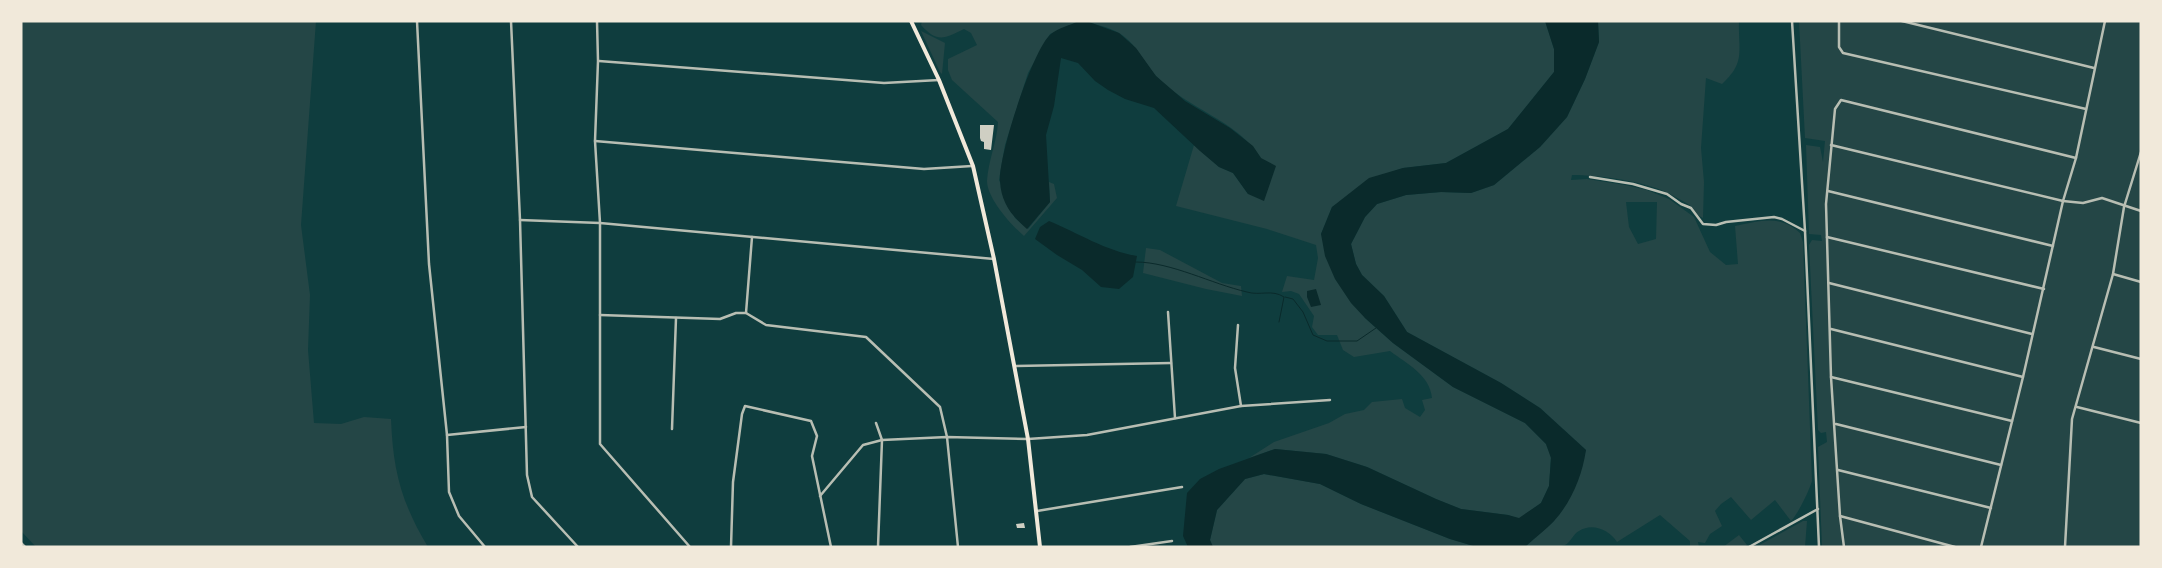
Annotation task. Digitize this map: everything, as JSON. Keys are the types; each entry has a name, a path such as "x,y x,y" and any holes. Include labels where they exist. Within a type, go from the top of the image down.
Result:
{"main road":[{"path":"911,21 939,80 973,166 994,259 1028,439 1040,547"}],"street":[{"path":"417,21 429,264 446,435 449,492 459,516 485,547"},
{"path":"510,21 520,220 527,475 532,497 578,547"},
{"path":"598,21 595,141 600,223 600,444 690,547"},
{"path":"1792,21 1806,231 1819,547"},
{"path":"1839,21 1839,47 1843,53 2086,109"},
{"path":"1902,21 2094,68"},
{"path":"1981,547 2044,289 2063,201 2076,158 2104,21"},
{"path":"598,61 884,83 939,80"},
{"path":"1844,547 1840,516 1836,424 1831,377 1826,204 1830,145 1835,109 1841,100 2076,158"},
{"path":"595,141 924,169 973,166"},
{"path":"1830,145 2063,201 2082,203 2102,198 2124,207 2141,211"},
{"path":"2065,547 2072,419 2078,406 2113,274 2124,207 2141,152"},
{"path":"1590,177 1633,184 1667,194 1691,208 1702,224 1709,225 1774,217 1782,218 1806,231"},
{"path":"1828,191 2053,246"},
{"path":"520,220 600,223 994,259"},
{"path":"1827,237 2044,289"},
{"path":"746,313 752,238"},
{"path":"2113,274 2141,282"},
{"path":"1829,283 2032,334"},
{"path":"1168,312 1175,418"},
{"path":"600,314 720,319 736,313 746,313 766,325 866,337 940,407 947,437 958,547"},
{"path":"672,429 676,318"},
{"path":"1238,325 1235,368 1241,406"},
{"path":"1830,329 2023,377"},
{"path":"2094,347 2141,359"},
{"path":"1015,366 1171,364"},
{"path":"1831,377 2012,421"},
{"path":"820,496 863,445 882,440 947,437 1028,439 1087,435 1241,406 1330,400"},
{"path":"731,547 733,482 742,414 745,406 811,421 817,436 812,456 831,547"},
{"path":"2078,406 2141,423"},
{"path":"876,423 882,440 878,547"},
{"path":"1836,424 2001,465"},
{"path":"446,435 526,427"},
{"path":"1838,470 1991,508"},
{"path":"1037,511 1182,487"},
{"path":"1749,547 1818,509"},
{"path":"1840,516 1955,547"},
{"path":"1130,547 1172,541"},
{"path":"21,543 24,547"}],"shaded area":[{"path":"21,21 316,21 301,225 310,295 308,350 314,423 341,424 364,417 391,419 396,470 400,485 411,515 428,547 36,547 21,531"},
{"path":"922,21 1079,21 1050,34 1028,73 1005,145 999,180 1015,218 1028,229 1050,202 1049,182 1054,184 1057,198 1024,236 995,203 988,188 988,174 998,122 952,80 948,70 948,59 977,45 971,33 964,29 942,38 932,35 927,31 921,25"},
{"path":"1079,21 1086,21 1119,33 1136,48 1156,76 1185,101 1230,128 1253,146 1261,158 1276,166 1264,201 1248,194 1233,173 1219,167 1154,108 1125,99 1108,90 1095,81 1078,63 1061,58 1054,106 1046,135 1050,202 1027,229 1008,208 1001,189 1001,168 1005,150 1026,80 1044,43 1054,32"},
{"path":"1086,21 1545,21 1554,49 1554,72 1508,129 1446,163 1403,168 1388,173 1332,207 1321,234 1365,318 1393,343 1453,387 1525,423 1546,444 1551,457 1549,486 1541,503 1519,519 1508,515 1461,509 1367,467 1326,454 1275,449 1249,458 1274,442 1329,423 1345,414 1364,410 1372,402 1402,399 1405,408 1420,417 1425,410 1422,400 1432,398 1430,390 1417,371 1390,351 1354,357 1343,350 1337,335 1318,335 1312,327 1314,316 1299,294 1291,291 1282,292 1287,276 1314,280 1318,258 1316,245 1267,229 1176,206 1194,145 1219,167 1233,173 1248,194 1261,158 1239,134 1168,87 1151,71 1135,47 1125,37 1111,29"},
{"path":"1545,21 1598,21 1599,42 1585,79 1567,117 1540,147 1494,185 1471,193 1441,192 1406,195 1377,204 1365,217 1351,244 1356,264 1362,275 1384,296 1407,332 1501,383 1540,408 1586,450 1579,479 1566,505 1551,524 1525,547 1477,547 1450,539 1361,504 1320,484 1264,474 1245,479 1217,510 1210,540 1213,547 1188,547 1183,536 1187,493 1200,479 1219,469 1275,449 1326,454 1367,467 1461,509 1519,518 1541,503 1549,486 1551,458 1546,444 1525,423 1453,387 1393,343 1365,318 1351,303 1335,279 1325,256 1321,234 1332,207 1369,178 1403,168 1446,163 1508,129 1554,72 1554,49"},
{"path":"1598,21 1739,21 1740,48 1735,69 1722,84 1706,78 1701,148 1704,182 1703,218 1684,202 1647,185 1583,175 1572,175 1571,180 1587,179 1625,185 1647,190 1669,199 1694,217 1710,252 1726,265 1738,264 1735,226 1769,220 1785,223 1800,233 1803,242 1812,481 1803,502 1791,521 1775,500 1751,520 1731,497 1715,511 1722,526 1710,534 1705,543 1698,542 1699,547 1690,547 1690,541 1660,515 1617,542 1605,531 1589,527 1577,532 1565,545 1525,547 1554,521 1586,450 1540,408 1501,383 1407,332 1384,296 1362,275 1356,264 1351,244 1365,217 1377,204 1406,195 1441,192 1471,193 1494,185 1540,147 1567,117 1585,79 1599,42","holes":["1626,202 1657,202 1656,239 1638,244 1629,227"]},
{"path":"1799,21 2141,21 2141,547 1822,547 1818,447 1827,442 1826,432 1821,433 1818,430 1809,245 1812,240 1822,241 1821,235 1809,234 1806,145 1820,147 1823,162 1825,141 1805,138"},
{"path":"921,31 945,43 942,74 940,72"},
{"path":"1049,221 1103,246 1137,256 1133,277 1119,289 1101,287 1082,270 1035,239 1040,227"},
{"path":"1146,248 1160,250 1222,283 1241,286 1242,296 1143,273"},
{"path":"1316,289 1321,305 1311,307 1307,291"},
{"path":"1264,474 1320,484 1361,504 1450,539 1477,547 1213,547 1210,540 1217,510 1245,479"},
{"path":"1803,521 1807,521 1805,547 1756,547"},
{"path":"1739,535 1747,545 1744,547 1723,547"}],"building":[{"path":"980,125 994,125 991,150 984,149 984,142 980,138"},
{"path":"1024,523 1025,528 1017,528 1016,524"}],"waterway":[{"path":"1136,262 1177,269 1247,292 1275,293 1284,297 1279,322"},
{"path":"1285,297 1293,299 1303,312 1313,335 1327,341 1357,341 1376,328"}]}
